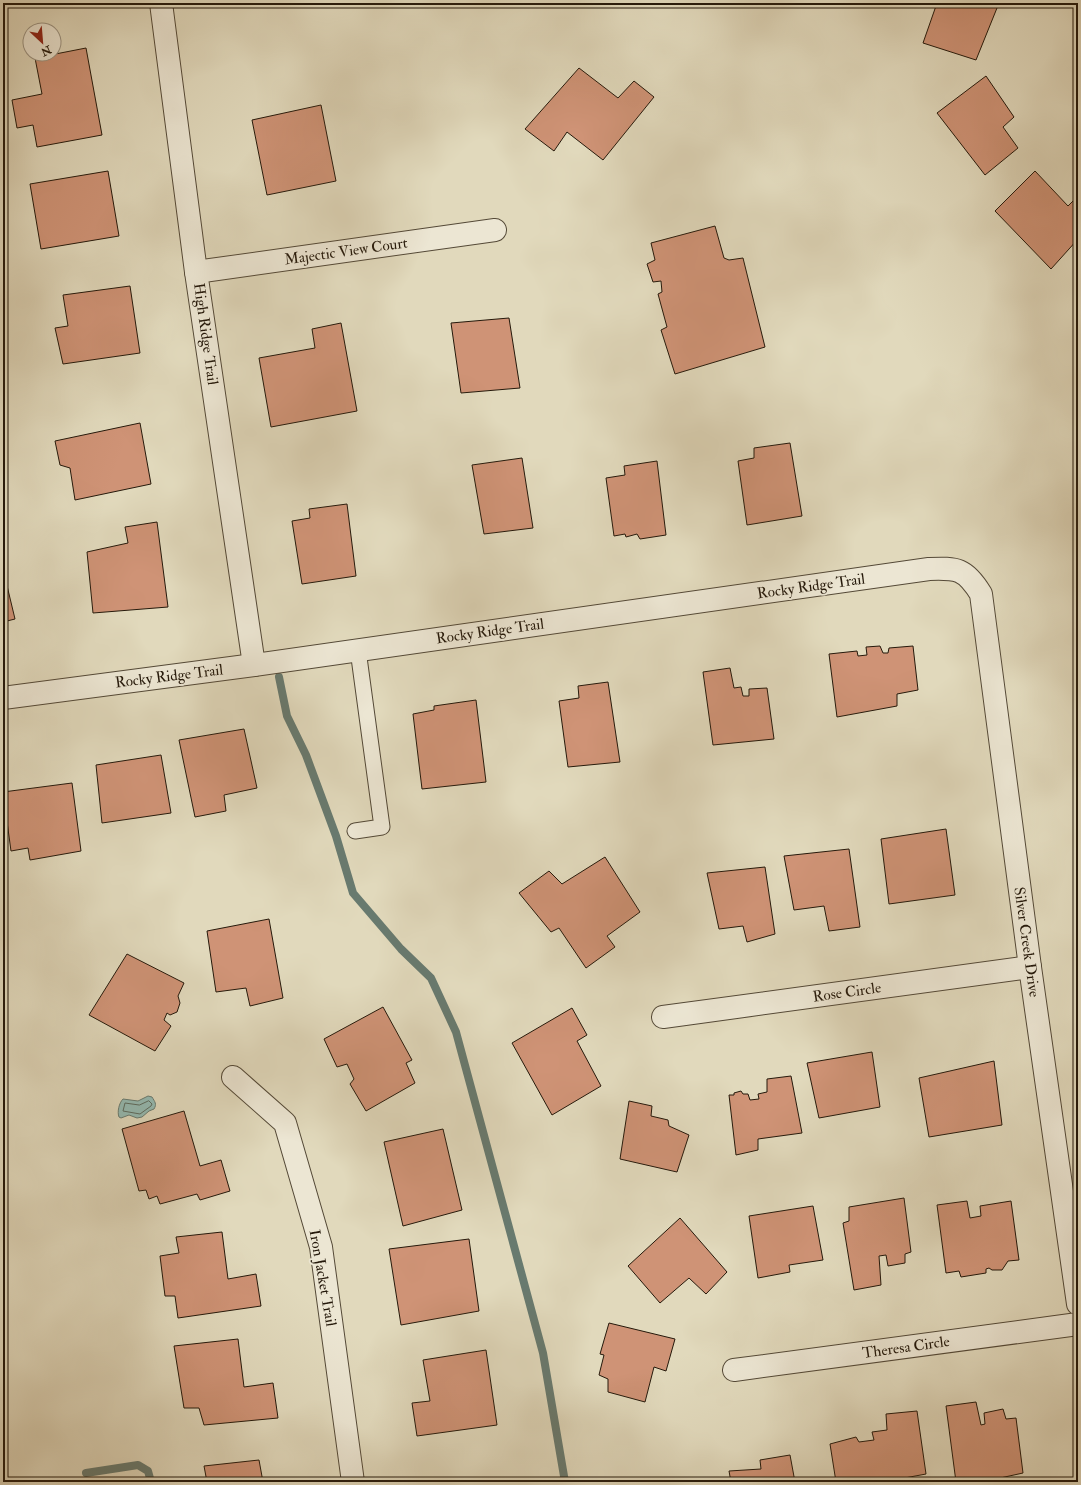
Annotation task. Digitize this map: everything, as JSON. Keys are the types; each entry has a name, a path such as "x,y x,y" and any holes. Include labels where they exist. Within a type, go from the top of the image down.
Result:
{"street":[{"name":"High Ridge Trail","path":"161,3 196,272 254,665"},
{"name":"Majectic View Court","path":"196,272 495,230"},
{"name":"Rocky Ridge Trail","path":"3,698 254,665 929,569 952,568 963,573 973,581"},
{"name":"Silver Creek Drive","path":"973,581 981,594 1030,967 1078,1304"},
{"name":"Rose Circle","path":"663,1017 1030,967"},
{"name":"Iron Jacket Trail","path":"233,1077 285,1123 321,1247 353,1482"},
{"name":"Theresa Circle","path":"734,1370 1078,1324"}],"lane":[{"path":"355,831 382,827 358,650"}],"water":[{"path":"148,1096 152,1097 155,1102 154,1109 142,1117 137,1118 129,1115 121,1118 119,1117 118,1113 120,1103 123,1099 138,1101"}],"building":[{"path":"937,3 999,3 976,60 923,43"},
{"path":"86,48 102,135 37,147 33,125 17,128 12,100 42,94 36,62 62,62 62,53"},
{"path":"579,68 618,98 634,81 654,97 603,160 567,132 554,151 525,129"},
{"path":"986,76 1014,117 1003,127 1018,148 985,175 937,113"},
{"path":"321,105 336,181 267,195 252,120"},
{"path":"108,171 119,236 41,249 30,184"},
{"path":"1035,171 1068,206 1078,196 1078,239 1051,269 995,211"},
{"path":"715,226 724,258 729,260 743,258 765,347 675,374 661,330 667,327 658,294 662,292 661,281 653,282 647,264 655,260 651,243"},
{"path":"130,286 140,353 63,364 55,328 68,326 63,295"},
{"path":"509,318 520,388 461,393 451,323"},
{"path":"341,323 357,411 271,427 259,358 315,348 312,329"},
{"path":"140,423 151,484 75,500 70,468 60,465 55,441"},
{"path":"790,443 802,516 747,525 738,461 754,458 754,448"},
{"path":"522,458 533,528 484,534 472,465"},
{"path":"657,461 666,535 640,539 637,534 626,537 625,534 614,536 606,478 625,475 624,466"},
{"path":"347,504 356,576 302,584 292,521 310,518 309,509"},
{"path":"157,522 168,607 93,613 87,552 128,543 125,527"},
{"path":"3,569 15,619 3,622"},
{"path":"880,646 883,653 888,653 889,648 913,646 918,690 897,694 897,706 837,717 829,654 857,651 858,656 867,655 866,647"},
{"path":"730,668 734,688 741,687 743,696 749,696 749,689 767,688 774,739 713,745 703,672"},
{"path":"608,682 620,762 568,767 559,701 579,698 578,686"},
{"path":"476,700 486,782 422,789 413,714 434,710 434,706"},
{"path":"244,729 257,788 224,795 226,811 195,817 179,740"},
{"path":"161,755 171,813 102,823 96,765"},
{"path":"72,783 81,851 30,860 28,848 11,851 3,792"},
{"path":"946,829 955,895 889,904 881,839"},
{"path":"849,849 860,927 829,931 824,906 794,910 784,856"},
{"path":"605,857 640,912 607,936 615,947 586,968 559,928 551,932 519,893 549,871 562,884"},
{"path":"765,867 775,934 747,942 743,926 719,929 707,873"},
{"path":"269,919 283,998 250,1006 246,988 216,992 207,931"},
{"path":"127,954 184,983 178,996 180,1003 177,1012 170,1015 167,1013 164,1020 171,1026 155,1051 89,1015"},
{"path":"383,1007 412,1060 406,1063 415,1083 366,1111 350,1084 354,1079 347,1064 337,1067 324,1039"},
{"path":"572,1008 587,1035 577,1041 601,1086 552,1115 512,1043"},
{"path":"872,1052 880,1107 819,1118 807,1063"},
{"path":"994,1061 1002,1125 929,1137 919,1078"},
{"path":"791,1076 802,1133 758,1139 758,1150 736,1155 729,1095 734,1095 734,1093 741,1091 743,1094 748,1094 750,1100 759,1099 758,1094 767,1092 767,1079"},
{"path":"629,1101 652,1106 651,1116 668,1120 669,1126 689,1135 677,1172 620,1159"},
{"path":"184,1111 200,1166 221,1160 230,1191 200,1200 197,1194 160,1204 157,1196 149,1199 146,1190 139,1191 122,1129"},
{"path":"443,1129 462,1210 403,1226 384,1142"},
{"path":"904,1198 911,1252 905,1254 905,1263 888,1266 886,1255 879,1256 881,1285 854,1290 843,1223 849,1221 849,1207"},
{"path":"967,1201 970,1218 981,1216 980,1206 1011,1201 1019,1260 1008,1261 1002,1270 986,1269 986,1273 961,1277 959,1271 946,1273 937,1205"},
{"path":"813,1206 823,1260 789,1265 790,1272 758,1278 749,1216"},
{"path":"680,1218 727,1272 706,1294 689,1278 660,1303 628,1266"},
{"path":"222,1232 228,1279 256,1274 261,1306 178,1318 175,1296 165,1296 160,1256 179,1253 176,1237"},
{"path":"469,1239 479,1311 401,1325 389,1249"},
{"path":"609,1323 675,1339 666,1371 654,1367 645,1402 608,1392 608,1379 599,1375 604,1355 600,1354"},
{"path":"238,1339 244,1387 273,1383 278,1418 204,1425 199,1408 184,1408 174,1346"},
{"path":"486,1350 497,1425 417,1436 412,1403 430,1401 423,1360"},
{"path":"976,1402 981,1425 985,1424 984,1413 1003,1409 1006,1419 1016,1418 1023,1473 982,1482 956,1482 946,1406"},
{"path":"917,1411 926,1474 883,1482 836,1482 830,1444 856,1437 859,1442 874,1440 872,1432 887,1430 886,1414"},
{"path":"790,1455 795,1482 731,1482 729,1471 761,1469 760,1460"},
{"path":"259,1460 263,1482 207,1482 204,1466"}],"waterway":[{"path":"279,677 287,716 306,755 336,836 353,893 401,949 431,978 456,1032 543,1353 565,1482"},
{"path":"86,1473 138,1465 148,1471 151,1482"}]}
